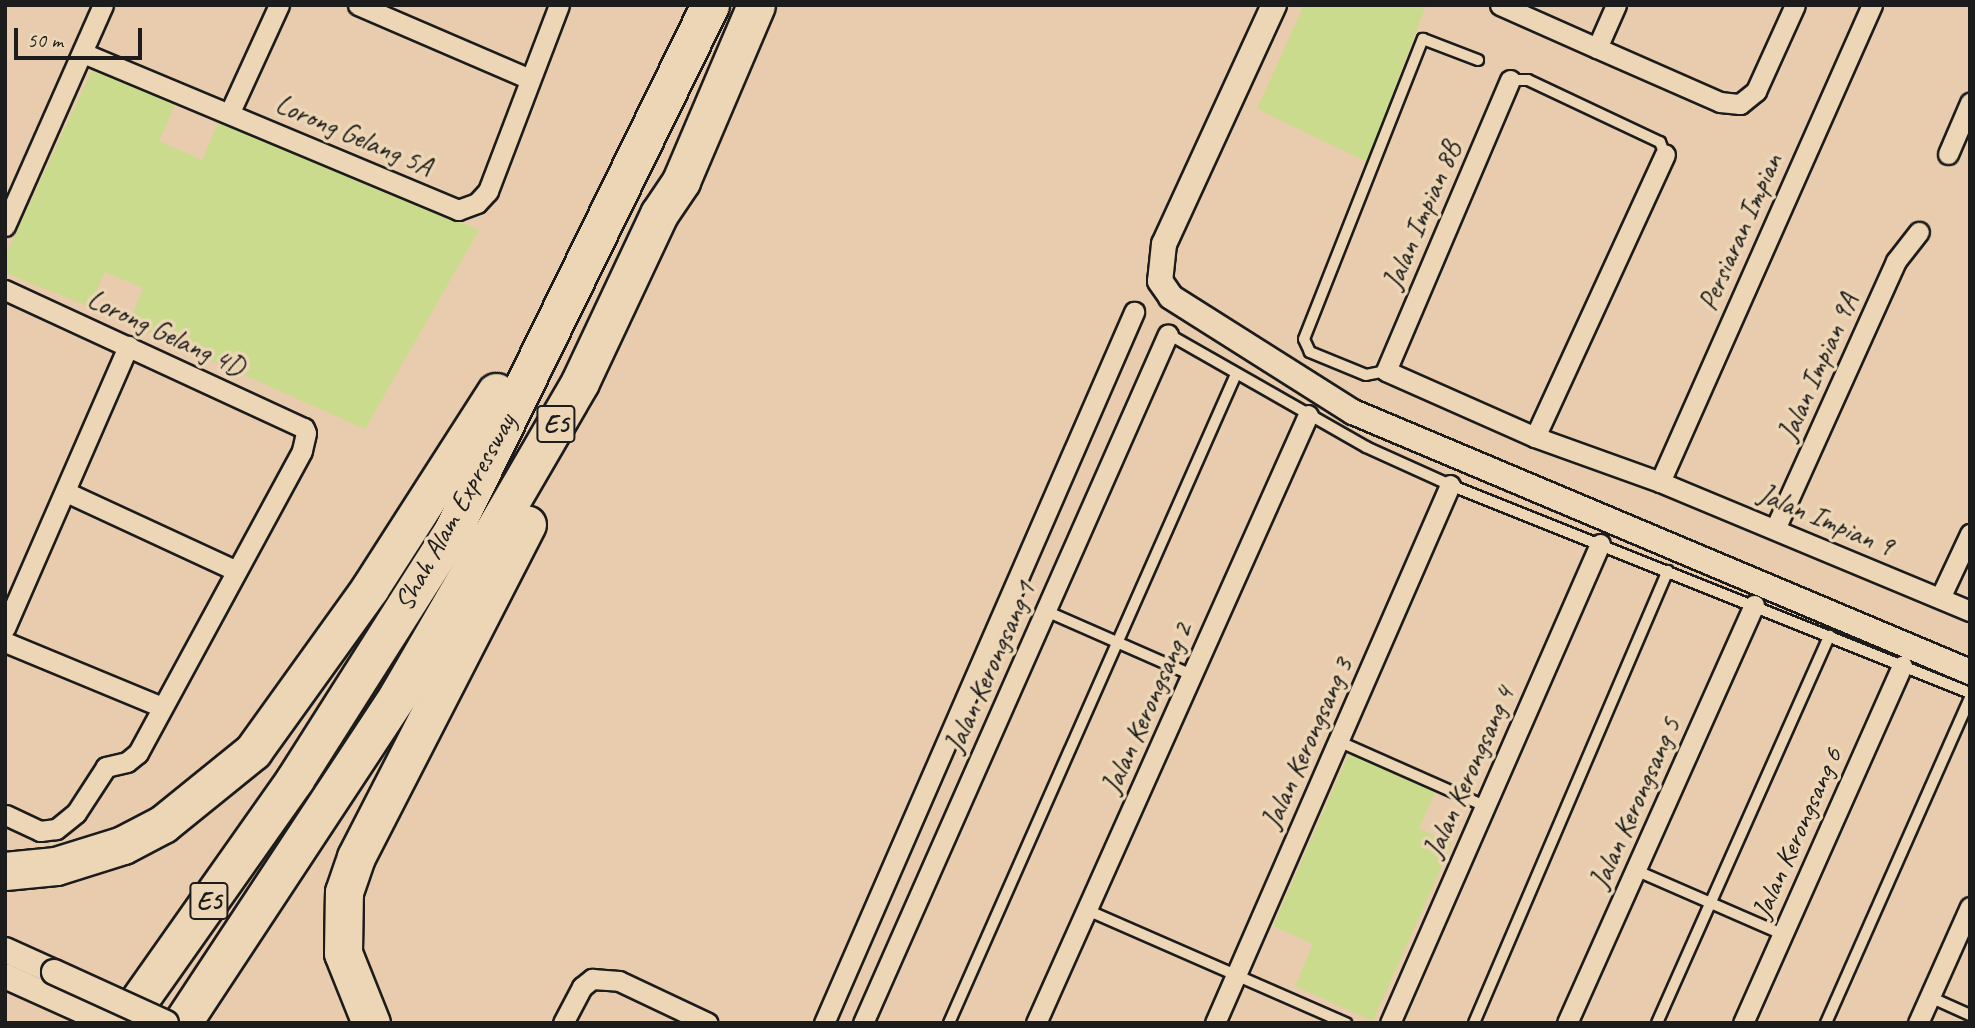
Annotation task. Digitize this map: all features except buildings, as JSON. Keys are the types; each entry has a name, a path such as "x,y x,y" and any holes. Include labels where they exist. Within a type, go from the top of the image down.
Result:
{"highway":[{"name":"Shah Alam Expressway","path":"123,1023 295,779 453,530 619,198 710,5"},
{"name":"Shah Alam Expressway","path":"182,1023 398,695 580,382 659,214 681,181 756,5"},
{"path":"371,1023 343,953 344,892 356,857 646,293 681,181"},
{"path":"5,871 56,866 123,845 163,824 253,751 476,428 548,294 619,198"}],"street":[{"path":"5,226 11,199 83,54 103,5"},
{"path":"230,112 279,5"},
{"path":"358,5 530,79 559,5"},
{"path":"1274,5 1164,244 1160,281 1171,297 1353,412 1970,672"},
{"path":"1500,5 1720,102 1740,104 1756,91 1795,5"},
{"path":"1597,48 1616,5"},
{"name":"Persiaran Impian","path":"1660,482 1872,5"},
{"name":"Lorong Gelang 5A","path":"83,54 230,112 458,210 477,203 488,191 530,79"},
{"name":"Jalan Impian 8B","path":"1386,371 1510,80"},
{"path":"1948,154 1970,103"},
{"path":"1535,437 1665,155"},
{"name":"Jalan Impian 9A","path":"1775,529 1896,261 1919,232"},
{"name":"Lorong Gelang 4D","path":"5,290 304,428 302,451 235,570"},
{"path":"824,1023 1134,312"},
{"name":"Jalan Kerongsang 1","path":"863,1023 1168,334"},
{"path":"5,628 128,346"},
{"name":"Jalan Impian 9","path":"1386,371 1535,437 1660,482 1970,611"},
{"name":"Jalan Kerongsang 2","path":"1036,1023 1308,415"},
{"name":"Jalan Kerongsang 3","path":"1214,1023 1450,485"},
{"path":"5,815 40,831 65,825 106,766 127,762 138,753 235,570 66,492"},
{"path":"1940,598 1970,534"},
{"name":"Jalan Kerongsang 4","path":"1390,1023 1600,544"},
{"name":"Jalan Kerongsang 5","path":"1567,1023 1754,606"},
{"path":"5,642 162,707"},
{"name":"Jalan Kerongsang 6","path":"1743,1023 1902,666"},
{"path":"1918,1023 1970,906"},
{"path":"5,950 109,1023"},
{"path":"5,975 49,983 166,1023"},
{"path":"563,1023 582,986 592,979 618,981 708,1023"}],"lane":[{"path":"1386,371 1366,375 1310,352 1304,339 1423,39 1478,60"},
{"path":"1510,80 1528,80 1648,136 1660,142 1665,155"},
{"path":"1168,334 1308,415 1450,485 1829,636 1970,696 1826,1023"},
{"path":"949,1023 1236,374"},
{"path":"1474,1023 1668,571"},
{"path":"1046,611 1192,675"},
{"path":"1657,1023 1829,636"},
{"path":"1338,741 1485,806"},
{"path":"1635,870 1782,934"},
{"path":"1087,910 1346,1023"},
{"path":"1930,997 1970,1015"}],"green space":[{"path":"1304,5 1426,5 1367,162 1257,109"},
{"path":"93,68 176,103 159,141 202,160 219,121 479,230 365,429 129,324 143,288 105,272 90,307 5,273 5,256"},
{"path":"1350,751 1436,790 1419,829 1452,843 1373,1021 1295,986 1313,944 1273,926"}]}
